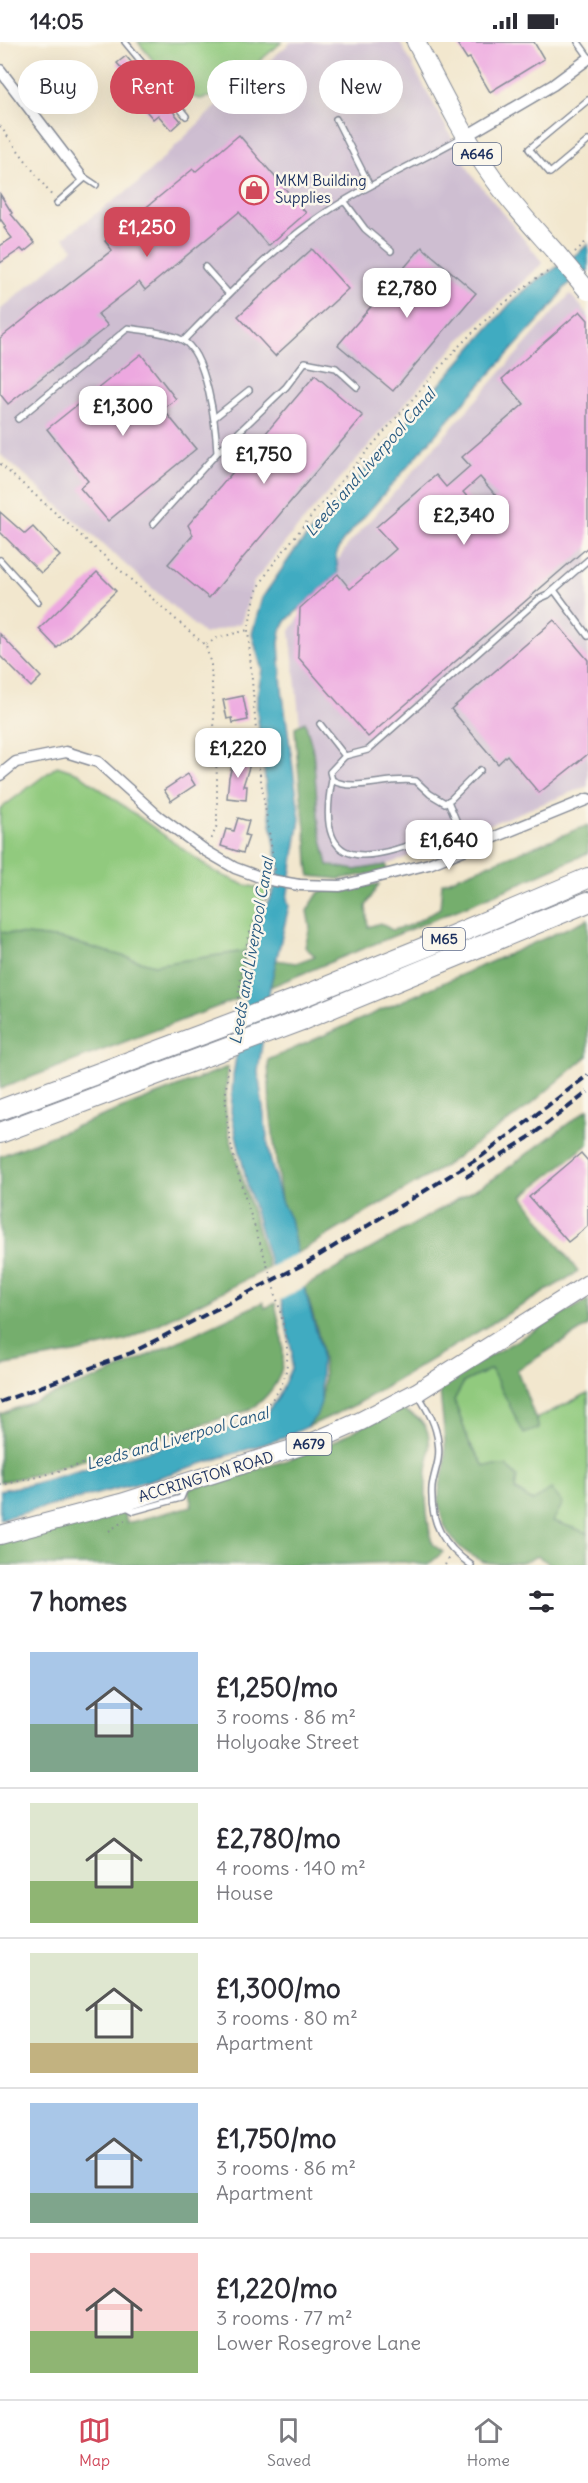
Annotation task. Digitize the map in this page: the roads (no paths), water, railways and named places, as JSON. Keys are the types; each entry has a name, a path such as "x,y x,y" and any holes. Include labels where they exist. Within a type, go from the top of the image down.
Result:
{"highway":[{"name":"M65","path":"0,1110 299,998 588,878"},
{"name":"M65","path":"0,1133 302,1020 588,902"}],"main road":[{"name":"A646","path":"416,42 466,136 496,182 556,261 588,291"},
{"name":"ACCRINGTON ROAD","path":"0,1535 128,1507 187,1484 311,1443 361,1421 417,1392 588,1284"}],"street":[{"path":"466,136 553,85 588,57"},
{"path":"0,70 82,177"},
{"path":"0,775 16,762 66,752 98,762 158,816 206,851 235,868 265,879 299,885 340,886 429,864 588,799"}],"lane":[{"path":"125,42 186,116"},
{"path":"578,42 588,57"},
{"path":"588,100 530,149 550,173 588,141"},
{"path":"336,119 370,186"},
{"path":"184,340 229,294 312,222 370,186 466,136"},
{"path":"57,203 82,177 96,185"},
{"path":"345,202 365,229 392,251"},
{"path":"205,267 229,294"},
{"path":"18,418 128,328 184,340 195,353 208,386 217,453"},
{"path":"153,524 217,453 286,387 304,362 336,368 357,387"},
{"path":"214,418 249,390"},
{"path":"0,560 38,602"},
{"path":"448,801 456,820 454,828 380,854 363,857 345,852 335,842 330,831 327,805 332,780 330,772 345,756 368,750 539,599 554,590 588,560"},
{"path":"554,590 588,636"},
{"path":"320,724 345,756"},
{"path":"332,780 339,784 349,785 392,779 416,781 437,800 445,802 480,770"},
{"path":"417,1392 432,1418 438,1442 439,1464 432,1486 433,1511 440,1533 454,1553 471,1565"}],"water":[{"path":"588,244 588,271 565,287 553,305 456,411 342,542 336,555 338,574 287,620 281,630 279,643 282,689 300,819 287,899 289,906 270,987 258,1072 270,1158 281,1201 290,1219 304,1287 321,1349 321,1402 316,1416 307,1427 283,1438 147,1481 0,1519 0,1490 28,1485 241,1425 266,1413 278,1398 291,1368 292,1352 281,1300 247,1184 231,1112 233,1076 249,976 263,911 274,891 279,869 268,805 257,711 257,696 262,670 252,634 262,598 295,550 510,304 533,283 580,252"}],"railway":[{"path":"0,1402 131,1353 308,1262 482,1156 588,1075"},
{"path":"466,1177 528,1138 588,1092"}],"place":[{"name":"MKM Building Supplies","path":"254,190"}],"water label":[{"name":"Leeds and Liverpool Canal","path":"370,462"},
{"name":"Leeds and Liverpool Canal","path":"251,951"},
{"name":"Leeds and Liverpool Canal","path":"177,1438"}]}
